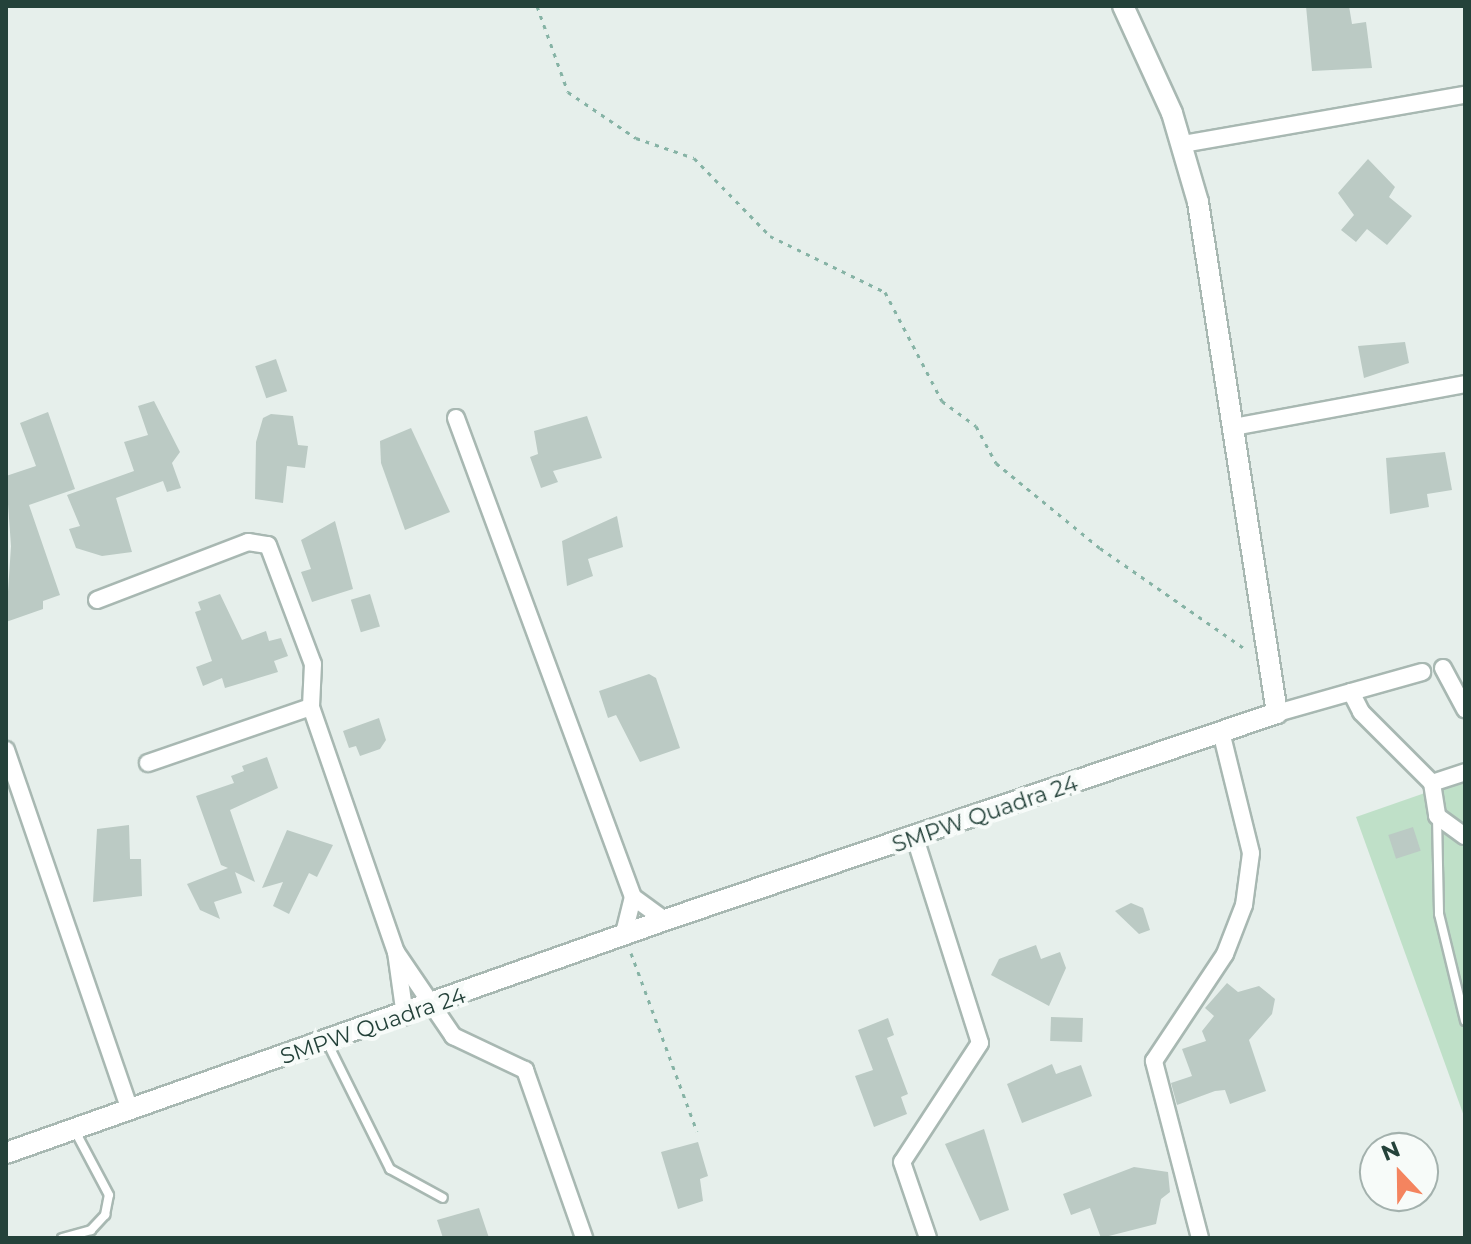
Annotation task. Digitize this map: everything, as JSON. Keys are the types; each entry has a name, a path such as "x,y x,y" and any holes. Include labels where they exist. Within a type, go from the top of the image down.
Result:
{"street":[{"path":"1123,6 1183,144 1207,246 1277,713 1422,672"},
{"path":"1183,144 1465,95"},
{"path":"1234,427 1465,384"},
{"path":"456,418 633,897 624,934"},
{"path":"97,600 264,542 313,664 311,707 396,952 405,1016"},
{"path":"1443,668 1465,709"},
{"path":"1351,692 1361,712 1432,783 1437,816 1465,836"},
{"path":"148,763 311,707"},
{"name":"SMPW Quadra 24","path":"6,1153 405,1016 624,934 1277,713"},
{"path":"1200,1238 1154,1061 1225,954 1244,905 1251,853 1221,732"},
{"path":"6,750 130,1110"},
{"path":"1432,783 1465,772"},
{"path":"915,838 980,1043 902,1162 928,1238"},
{"path":"633,897 665,920"},
{"path":"396,952 453,1036 525,1070 584,1238"}],"lane":[{"path":"1437,816 1439,914 1465,1021"},
{"path":"327,1042 390,1169 443,1198"},
{"path":"62,1238 91,1230 105,1215 109,1195 74,1130"}],"path":[{"path":"537,6 568,92 636,138 694,158 770,236 885,292 942,401 976,426 996,463 1100,548 1270,666"},
{"path":"624,934 697,1131"}],"green space":[{"path":"1465,779 1465,1119 1356,817"}],"building":[{"path":"1306,6 1349,6 1352,24 1366,22 1372,68 1312,71"},
{"path":"1368,159 1395,187 1389,197 1412,216 1387,245 1367,229 1356,242 1341,230 1354,215 1338,193"},
{"path":"1405,342 1409,363 1364,378 1358,346"},
{"path":"276,359 287,391 266,398 255,366"},
{"path":"154,401 180,452 172,463 181,488 167,492 163,481 116,498 132,552 102,556 76,548 69,529 80,526 67,495 134,471 124,442 148,435 138,406"},
{"path":"48,412 75,489 29,505 60,595 43,601 43,609 6,622 11,546 6,476 36,466 20,423"},
{"path":"271,414 293,416 298,445 308,446 305,468 287,466 283,503 255,499 256,442 263,418"},
{"path":"587,416 602,458 553,471 558,482 541,488 530,457 538,454 534,431"},
{"path":"411,428 450,512 405,530 381,463 380,441"},
{"path":"1445,452 1452,490 1427,494 1429,507 1390,514 1386,458"},
{"path":"617,516 623,547 588,559 593,576 567,586 562,541"},
{"path":"335,521 353,589 312,602 301,572 311,569 301,540"},
{"path":"220,594 242,640 266,631 269,641 281,638 288,656 274,661 278,672 225,688 222,678 203,686 196,667 212,661 195,612 201,610 198,602"},
{"path":"370,594 380,627 361,632 351,600"},
{"path":"649,674 656,678 680,748 640,762 616,715 608,718 599,691"},
{"path":"379,718 386,740 380,749 360,756 356,746 349,748 343,731"},
{"path":"267,757 278,788 230,810 255,882 235,872 242,893 214,902 220,919 200,910 187,884 228,868 221,865 196,796 234,783 231,776 244,771 242,766"},
{"path":"129,825 130,859 141,859 142,896 93,902 97,829"},
{"path":"1413,827 1421,851 1396,859 1388,835"},
{"path":"287,830 333,845 317,877 309,873 289,914 273,906 283,882 262,888"},
{"path":"1131,903 1143,908 1150,930 1139,934 1115,911"},
{"path":"1036,945 1041,959 1060,952 1066,968 1049,1006 991,975 999,959"},
{"path":"1227,983 1238,992 1259,986 1275,999 1272,1014 1249,1040 1266,1091 1230,1104 1225,1090 1215,1091 1177,1105 1171,1083 1192,1076 1182,1049 1206,1041 1202,1031 1214,1016 1205,1008"},
{"path":"1051,1017 1083,1018 1082,1042 1050,1041"},
{"path":"888,1018 894,1035 887,1038 908,1094 901,1097 907,1114 874,1127 855,1076 873,1070 858,1030"},
{"path":"1052,1064 1056,1074 1081,1065 1092,1096 1022,1123 1007,1084"},
{"path":"984,1129 1009,1210 980,1221 945,1144"},
{"path":"698,1142 708,1176 700,1179 703,1201 678,1209 661,1152"},
{"path":"1134,1167 1168,1172 1170,1192 1161,1199 1156,1224 1101,1238 1090,1208 1071,1215 1063,1194"},
{"path":"479,1208 489,1238 443,1238 437,1220"}]}
